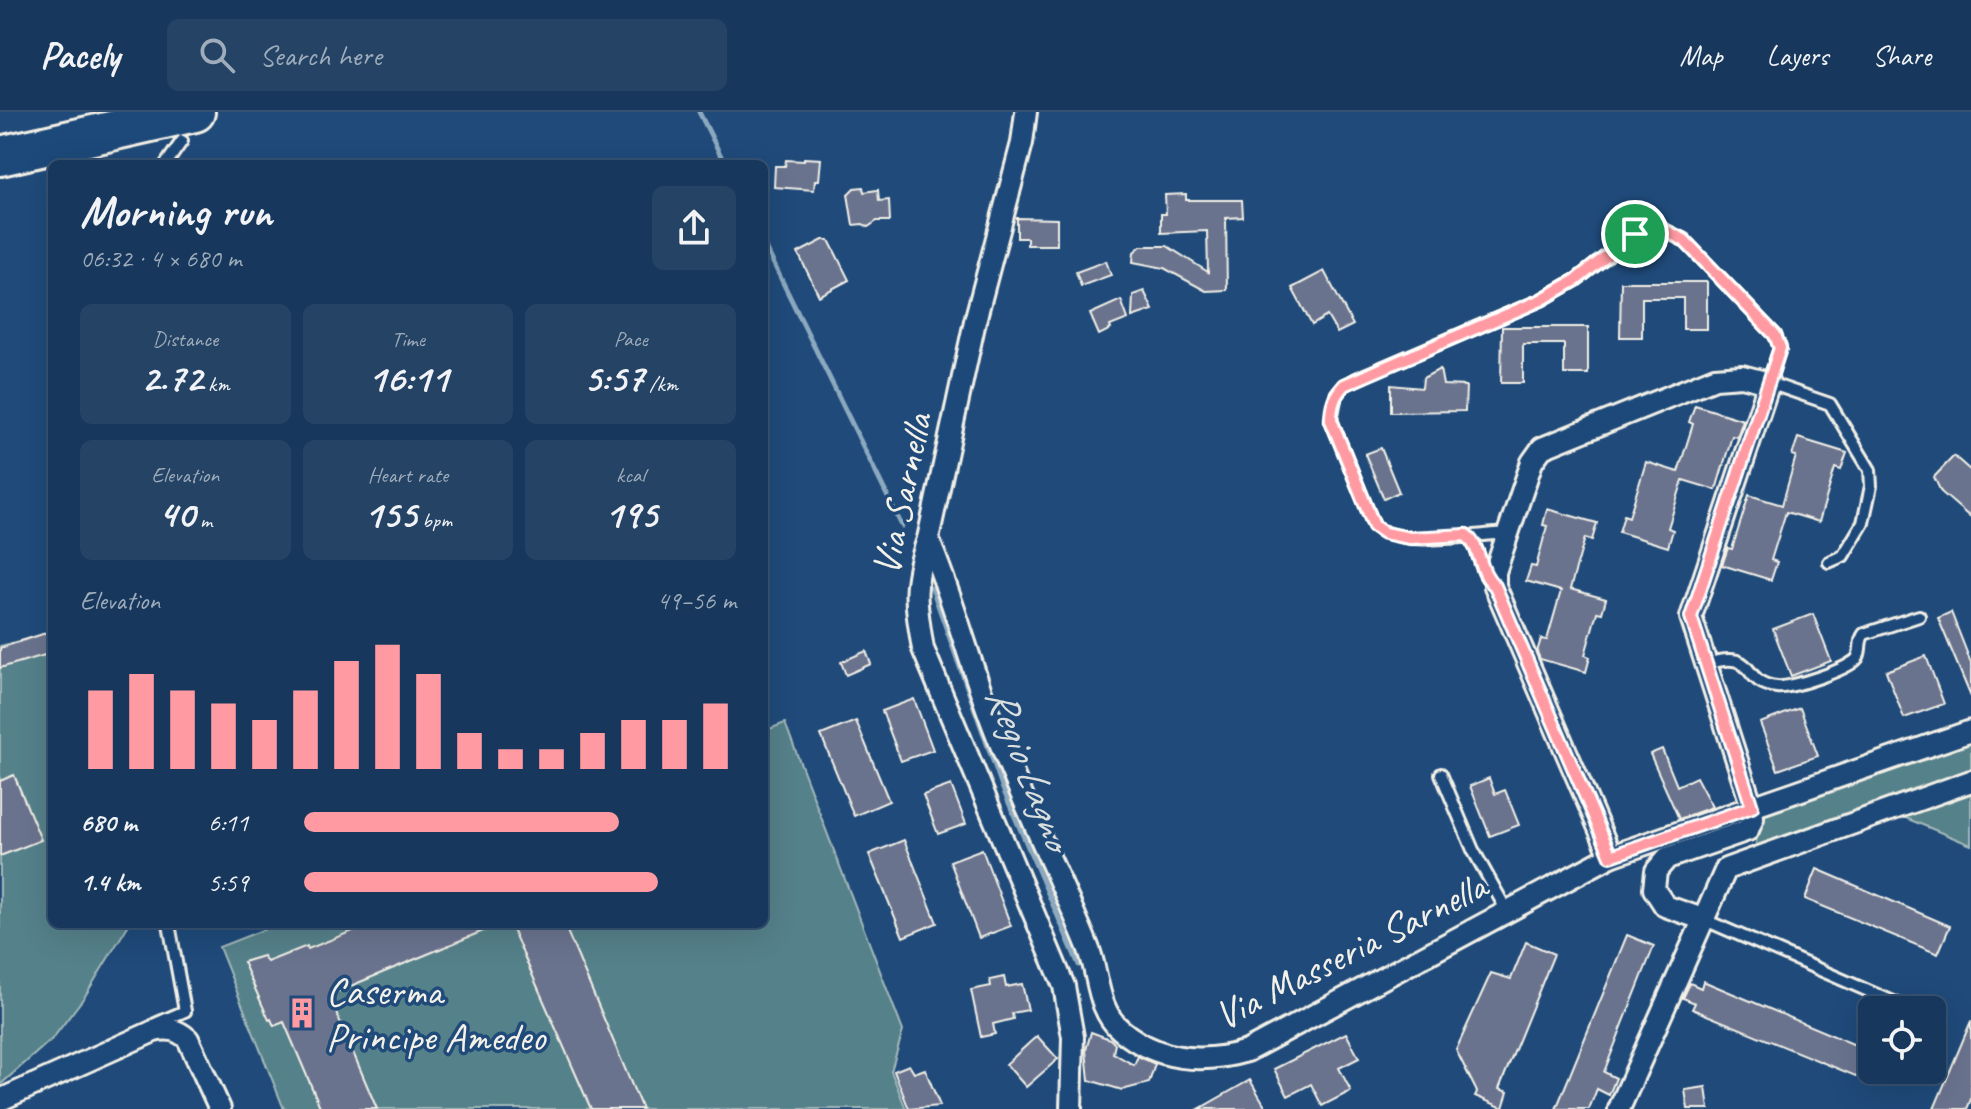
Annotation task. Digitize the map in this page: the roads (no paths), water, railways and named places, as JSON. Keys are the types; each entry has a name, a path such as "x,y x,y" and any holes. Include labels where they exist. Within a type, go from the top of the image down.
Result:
{"highway":[{"path":"0,133 92,112"},
{"path":"0,156 189,126"}],"street":[{"name":"Via Sarnella","path":"1026,112 1022,143 975,321 928,539 916,574 914,598 923,649 1064,986 1073,1037 1071,1109"},
{"path":"1611,856 1495,586 1495,572 1508,533 1532,462 1542,448 1715,378 1742,376 1769,383 1691,617 1753,818 1748,830 1667,858 1656,871 1654,889 1665,906 1705,920"},
{"name":"Via Masseria Sarnella","path":"928,539 1019,792 1089,948 1094,962 1094,976 1104,1004 1119,1029 1169,1055 1187,1060 1220,1059 1247,1051 1611,856 1971,731"},
{"path":"1619,1109 1624,1091 1726,869 1971,781"},
{"path":"1064,986 1094,976"},
{"path":"0,1100 154,1031 166,1029 179,1031 193,1048 220,1109"}],"lane":[{"path":"168,160 189,126"},
{"path":"1508,533 1410,538 1384,533 1374,526 1331,420 1336,395 1344,385 1541,300 1576,280 1635,234 1664,230 1684,240 1775,335 1780,348 1769,383 1830,404 1870,470 1871,486 1863,523 1843,556 1829,562"},
{"path":"1466,535 1472,540 1485,578 1495,586"},
{"path":"1706,664 1729,657 1740,660 1764,684 1779,688 1796,685 1851,665 1859,657 1864,634 1919,616"},
{"path":"1441,774 1473,850 1507,911"},
{"path":"1705,920 1880,996"},
{"path":"0,1090 185,1011 170,928"}],"waterway":[{"path":"699,112 723,160"},
{"path":"768,252 902,526"},
{"name":"Regio Lagno","path":"932,588 1003,789 1079,965"}],"place":[{"name":"Caserma Principe Amedeo","path":"302,1013"}]}
